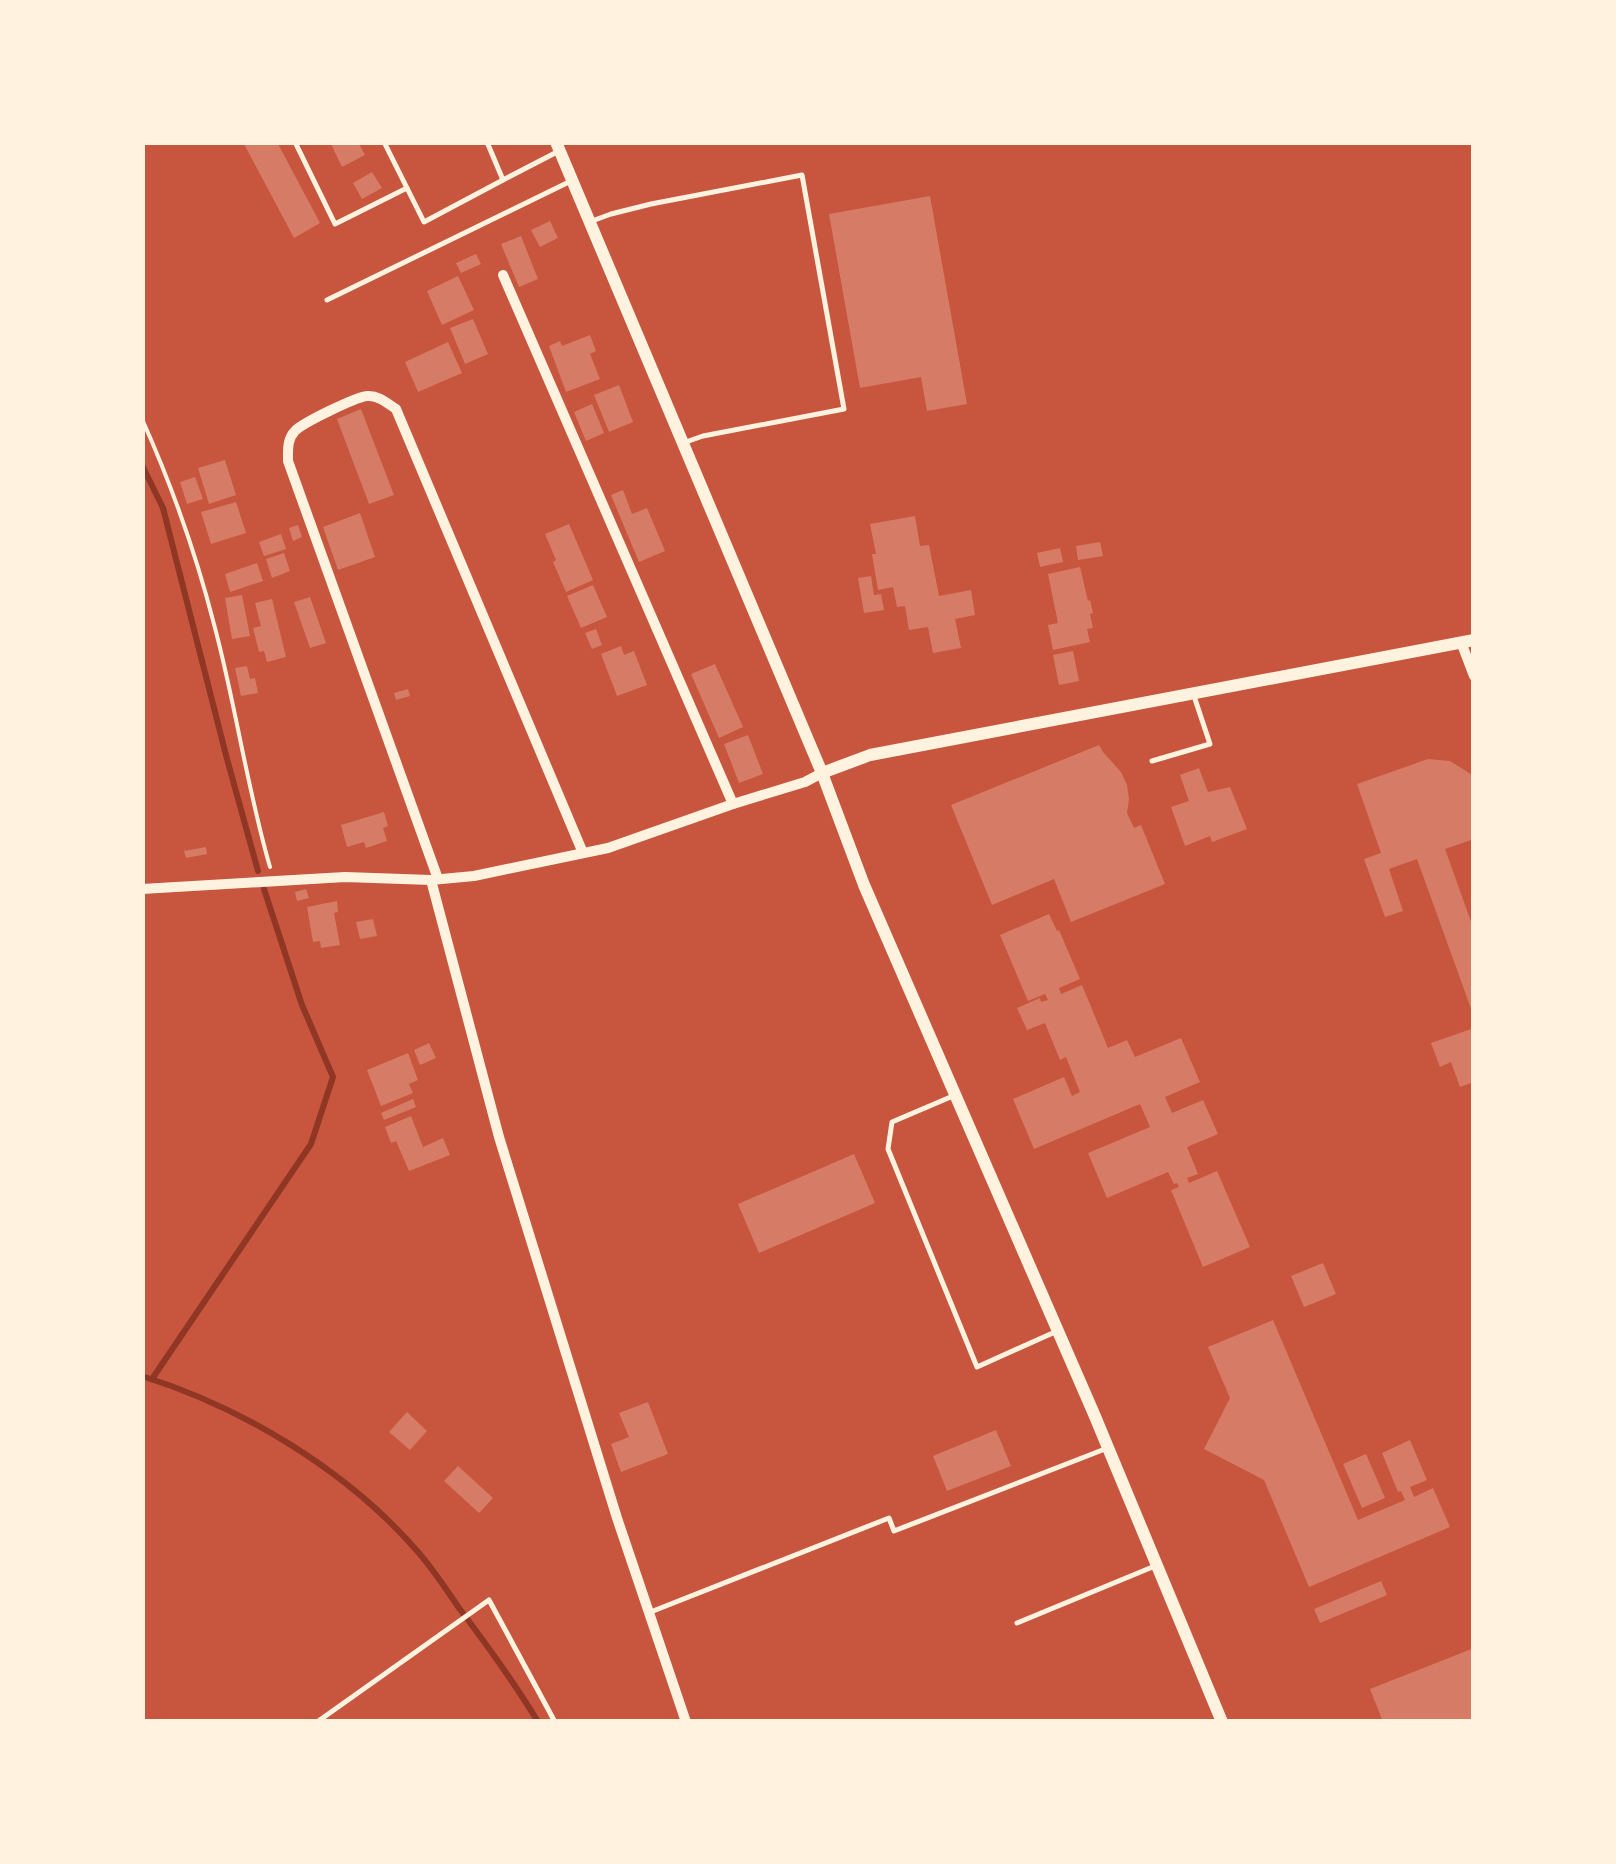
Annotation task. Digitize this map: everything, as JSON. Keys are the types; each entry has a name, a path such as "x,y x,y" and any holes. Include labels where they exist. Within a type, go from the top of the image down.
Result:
{"street":[{"path":"558,147 822,773 864,884 1222,1722"},
{"path":"503,275 733,804"},
{"path":"583,853 396,409 379,398 365,396 296,428 288,441 288,461 434,879 505,1155 617,1518 686,1722"},
{"path":"142,889 345,877 474,876 608,848 805,782 870,754 1468,641 1474,676"}],"lane":[{"path":"295,142 334,224 407,188"},
{"path":"384,142 424,222 558,147"},
{"path":"486,142 504,180"},
{"path":"589,222 610,214 802,174 844,409 703,436 683,444"},
{"path":"327,300 572,180"},
{"path":"1152,761 1210,744 1194,694"},
{"path":"956,1095 892,1122 888,1149 977,1367 1058,1331"},
{"path":"648,1612 890,1518 894,1531 1108,1448"},
{"path":"1018,1623 1158,1565"},
{"path":"316,1722 489,1600 556,1722"}],"path":[{"path":"142,418 168,477 215,628 256,819 274,881"}],"building":[{"path":"243,142 277,142 320,223 294,238"},
{"path":"330,142 358,142 365,155 342,167"},
{"path":"372,172 382,188 362,199 353,183"},
{"path":"930,196 967,404 927,411 921,377 860,388 829,214"},
{"path":"550,221 558,238 540,247 531,230"},
{"path":"521,236 538,279 519,287 501,244"},
{"path":"476,254 481,264 461,273 456,263"},
{"path":"458,276 474,310 442,325 427,291"},
{"path":"473,319 488,354 465,364 450,328"},
{"path":"590,335 596,351 590,354 600,379 566,392 549,346 560,341 562,346"},
{"path":"448,342 462,373 418,392 405,362"},
{"path":"619,385 633,422 609,432 594,395"},
{"path":"592,404 604,433 586,441 574,412"},
{"path":"361,409 394,495 369,504 337,419"},
{"path":"225,460 236,495 209,504 198,468"},
{"path":"195,477 203,499 187,504 180,482"},
{"path":"623,490 632,514 647,508 665,551 639,562 611,495"},
{"path":"236,502 246,533 211,544 201,512"},
{"path":"360,513 375,557 338,570 323,527"},
{"path":"915,516 920,546 929,545 939,596 971,590 975,615 955,619 961,648 933,653 928,627 909,630 905,606 897,607 893,587 878,590 870,524"},
{"path":"569,524 593,580 566,592 545,534"},
{"path":"298,525 302,537 293,541 289,528"},
{"path":"281,534 286,549 264,556 259,542"},
{"path":"1100,542 1103,556 1078,560 1076,546"},
{"path":"1060,548 1063,562 1040,567 1037,553"},
{"path":"284,553 290,571 272,578 266,559"},
{"path":"257,563 263,581 230,592 225,574"},
{"path":"1080,567 1093,613 1093,628 1087,629 1090,642 1053,650 1048,625 1058,623 1048,574"},
{"path":"871,576 874,595 881,594 884,610 864,613 858,578"},
{"path":"593,585 607,617 581,628 567,596"},
{"path":"242,595 250,636 232,639 225,598"},
{"path":"310,597 326,643 310,648 294,602"},
{"path":"272,599 286,657 267,662 264,651 259,652 253,628 261,626 255,603"},
{"path":"596,629 602,645 592,649 585,633"},
{"path":"621,646 624,655 634,651 647,685 617,696 601,654"},
{"path":"1073,651 1079,681 1059,685 1053,655"},
{"path":"715,664 743,727 719,738 691,674"},
{"path":"247,666 258,693 241,696 235,668"},
{"path":"408,689 410,696 396,700 394,693"},
{"path":"748,735 763,774 739,783 724,744"},
{"path":"1099,745 1121,772 1127,785 1127,813 1134,828 1141,825 1165,884 1071,922 1054,879 992,905 951,805"},
{"path":"1428,759 1450,761 1474,776 1474,839 1445,849 1474,930 1474,1017 1417,859 1389,869 1403,911 1385,917 1364,859 1381,853 1357,784"},
{"path":"1199,768 1208,792 1230,787 1247,829 1212,842 1210,836 1185,846 1171,807 1189,801 1180,775"},
{"path":"384,812 387,841 366,848 364,842 347,847 341,825"},
{"path":"206,847 207,854 186,858 184,851"},
{"path":"306,889 309,898 297,901 295,892"},
{"path":"337,901 338,912 334,913 340,945 321,948 320,941 313,942 307,907"},
{"path":"1049,914 1080,979 1059,988 1061,994 1082,985 1108,1048 1127,1040 1135,1057 1181,1038 1200,1082 1165,1097 1172,1113 1203,1100 1218,1134 1187,1147 1198,1174 1187,1178 1189,1183 1217,1171 1250,1247 1203,1267 1171,1190 1179,1187 1168,1172 1107,1198 1088,1153 1150,1127 1140,1104 1034,1149 1013,1099 1064,1077 1072,1096 1080,1092 1066,1057 1060,1060 1045,1023 1027,1030 1017,1008 1040,998 1041,1002 1048,1000 1045,994 1028,1001 1000,935"},
{"path":"373,919 377,936 360,939 356,922"},
{"path":"1474,1028 1474,1082 1460,1087 1451,1062 1440,1067 1431,1043"},
{"path":"429,1043 436,1058 420,1065 414,1050"},
{"path":"408,1053 418,1080 409,1084 413,1093 381,1106 367,1070"},
{"path":"413,1099 416,1107 384,1120 381,1113"},
{"path":"411,1116 423,1147 443,1138 450,1155 409,1171 385,1127"},
{"path":"854,1154 875,1203 759,1253 738,1204"},
{"path":"1323,1263 1336,1294 1304,1307 1291,1276"},
{"path":"1273,1320 1358,1520 1405,1500 1382,1453 1410,1440 1427,1480 1410,1487 1414,1497 1433,1488 1450,1527 1309,1587 1264,1480 1204,1449 1230,1398 1208,1347"},
{"path":"648,1402 668,1454 621,1472 611,1444 629,1437 619,1413"},
{"path":"407,1412 427,1431 410,1450 389,1432"},
{"path":"996,1430 1011,1466 947,1491 933,1456"},
{"path":"1366,1454 1385,1498 1362,1508 1343,1464"},
{"path":"458,1466 493,1498 479,1513 444,1481"},
{"path":"1381,1581 1387,1595 1320,1623 1314,1609"},
{"path":"1474,1648 1474,1721 1383,1722 1370,1689"}],"waterway":[{"path":"142,465 163,508 258,871"},
{"path":"152,1379 311,1144 333,1077 302,1005 264,889"},
{"path":"142,1376 256,1424 360,1495 429,1565 538,1722"}]}
